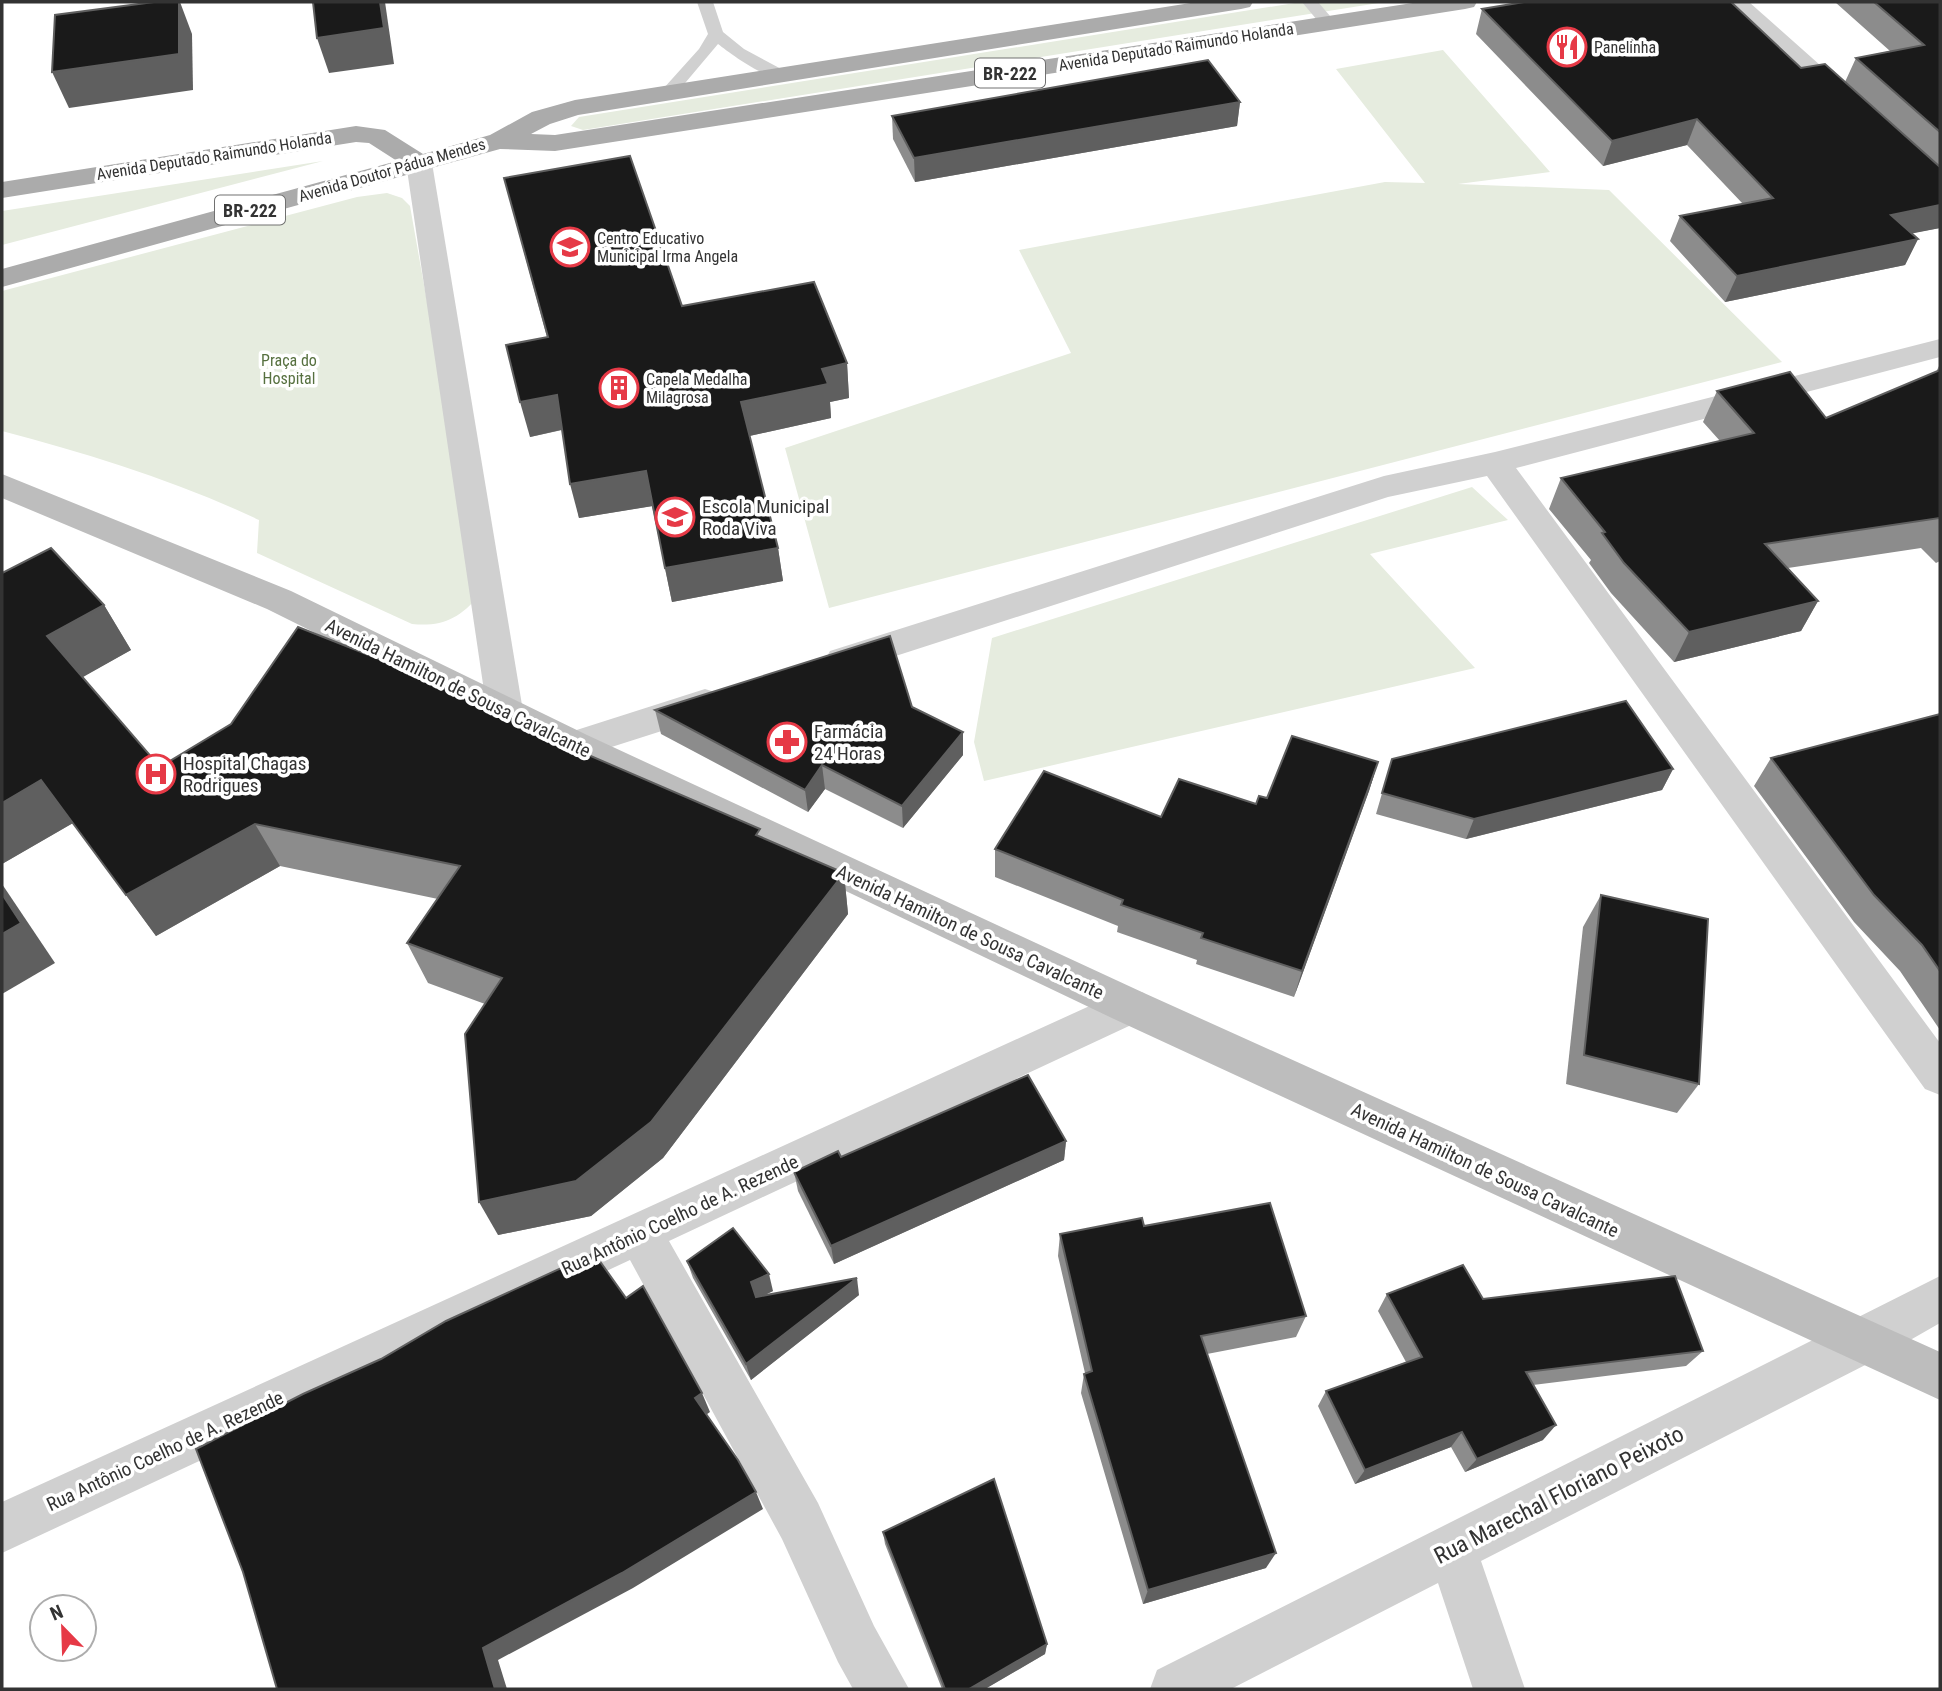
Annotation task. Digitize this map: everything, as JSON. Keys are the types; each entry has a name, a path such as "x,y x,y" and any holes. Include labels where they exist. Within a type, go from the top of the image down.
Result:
{"main road":[{"name":"Avenida Deputado Raimundo Holanda","path":"541,118 575,108 669,92 1241,2"},
{"name":"Avenida Deputado Raimundo Holanda","path":"555,143 1328,23 1422,5 1465,2"},
{"name":"Avenida Doutor Pádua Mendes","path":"2,278 499,141 541,118"},
{"name":"Avenida Deputado Raimundo Holanda","path":"2,190 356,134 376,136 419,163"},
{"name":"Avenida Doutor Pádua Mendes","path":"499,141 555,143"},
{"name":"Avenida Hamilton de Sousa Cavalcante","path":"2,485 279,600 574,745 1129,1006 1860,1343 1940,1376"}],"street":[{"path":"1735,2 1868,121"},
{"path":"419,163 505,711"},
{"path":"813,669 1384,487 1495,463 1940,348"},
{"path":"1495,463 1940,1076"},
{"path":"574,745 733,694"},
{"name":"Rua Antônio Coelho de A. Rezende","path":"2,1528 394,1344 640,1234 1129,1006"},
{"path":"640,1234 800,1521 856,1644 883,1689"},
{"name":"Rua Marechal Floriano Peixoto","path":"1176,1689 1860,1343 1940,1298"},
{"path":"1452,1549 1499,1689"}],"lane":[{"path":"705,2 716,34 738,52 779,74"},
{"path":"1310,2 1328,23"},
{"path":"669,92 706,51 716,34"}],"green space":[{"path":"1301,2 1385,2 583,130 571,126 579,117"},
{"path":"1443,50 1550,172 1458,184 1609,190 1782,362 829,608 785,448 1071,353 1019,250 1385,182 1425,183 1336,69"},
{"path":"323,161 2,245 2,211"},
{"name":"Praça do Hospital","path":"387,193 402,198 410,206 479,595 457,616 432,624 412,624 257,553 259,520 132,470 2,431 2,291 357,197"},
{"path":"1472,487 1508,520 1370,554 1475,668 984,781 974,742 992,638"}],"building":[{"path":"154,2 179,2 179,54 52,72 55,15"},
{"path":"313,2 380,2 384,28 317,38"},
{"path":"1524,2 1731,2 1801,68 1825,64 1940,167 1940,205 1891,215 1918,239 1737,276 1680,216 1773,198 1697,119 1612,141 1482,9"},
{"path":"1874,2 1940,2 1940,132 1856,58 1924,45"},
{"path":"1208,60 1240,102 914,158 892,116"},
{"path":"630,156 682,306 814,282 847,363 822,369 828,384 741,402 778,548 665,568 646,471 570,484 557,395 520,402 506,345 548,337 504,178"},
{"path":"1940,370 1940,518 1765,544 1818,601 1689,632 1624,563 1602,533 1605,532 1561,478 1754,433 1717,391 1790,372 1826,418"},
{"path":"51,548 104,605 47,636 160,767 231,724 298,627 485,701 549,738 760,829 756,835 844,873 651,1122 576,1181 479,1202 465,1034 502,978 407,943 460,866 255,824 126,895 41,780 2,803 2,573"},
{"path":"890,636 912,707 963,732 902,806 822,765 805,790 655,710"},
{"path":"1626,701 1673,769 1474,819 1382,793 1392,759"},
{"path":"1940,714 1940,971 1922,945 1874,895 1771,758"},
{"path":"1292,736 1378,762 1302,971 1201,938 1203,933 1121,905 1123,900 995,849 1044,771 1161,817 1179,779 1256,804 1259,796 1267,798"},
{"path":"2,894 21,923 2,934"},
{"path":"1601,895 1708,919 1699,1084 1584,1055"},
{"path":"1028,1075 1066,1141 831,1246 794,1172 838,1151 841,1157"},
{"path":"1270,1203 1306,1316 1201,1336 1276,1553 1148,1590 1084,1374 1092,1371 1060,1234 1142,1218 1144,1226"},
{"path":"733,1228 769,1274 751,1282 756,1297 857,1278 746,1364 687,1261"},
{"path":"594,1253 626,1298 643,1286 702,1393 695,1398 738,1460 756,1492 622,1573 483,1648 495,1689 277,1689 243,1572 196,1449 303,1394 381,1359 446,1321"},
{"path":"1463,1265 1483,1299 1675,1276 1703,1351 1526,1372 1556,1425 1477,1459 1462,1432 1365,1470 1326,1391 1422,1357 1387,1294"},
{"path":"994,1479 1047,1644 969,1689 945,1689 883,1532"}],"place":[{"name":"Panelinha","path":"1567,47"},
{"name":"Centro Educativo Municipal Irma Angela","path":"570,247"},
{"name":"Capela Medalha Milagrosa","path":"619,388"},
{"name":"Escola Municipal Roda Viva","path":"675,517"},
{"name":"Farmácia 24 Horas","path":"787,742"},
{"name":"Hospital Chagas Rodrigues","path":"156,774"}]}
